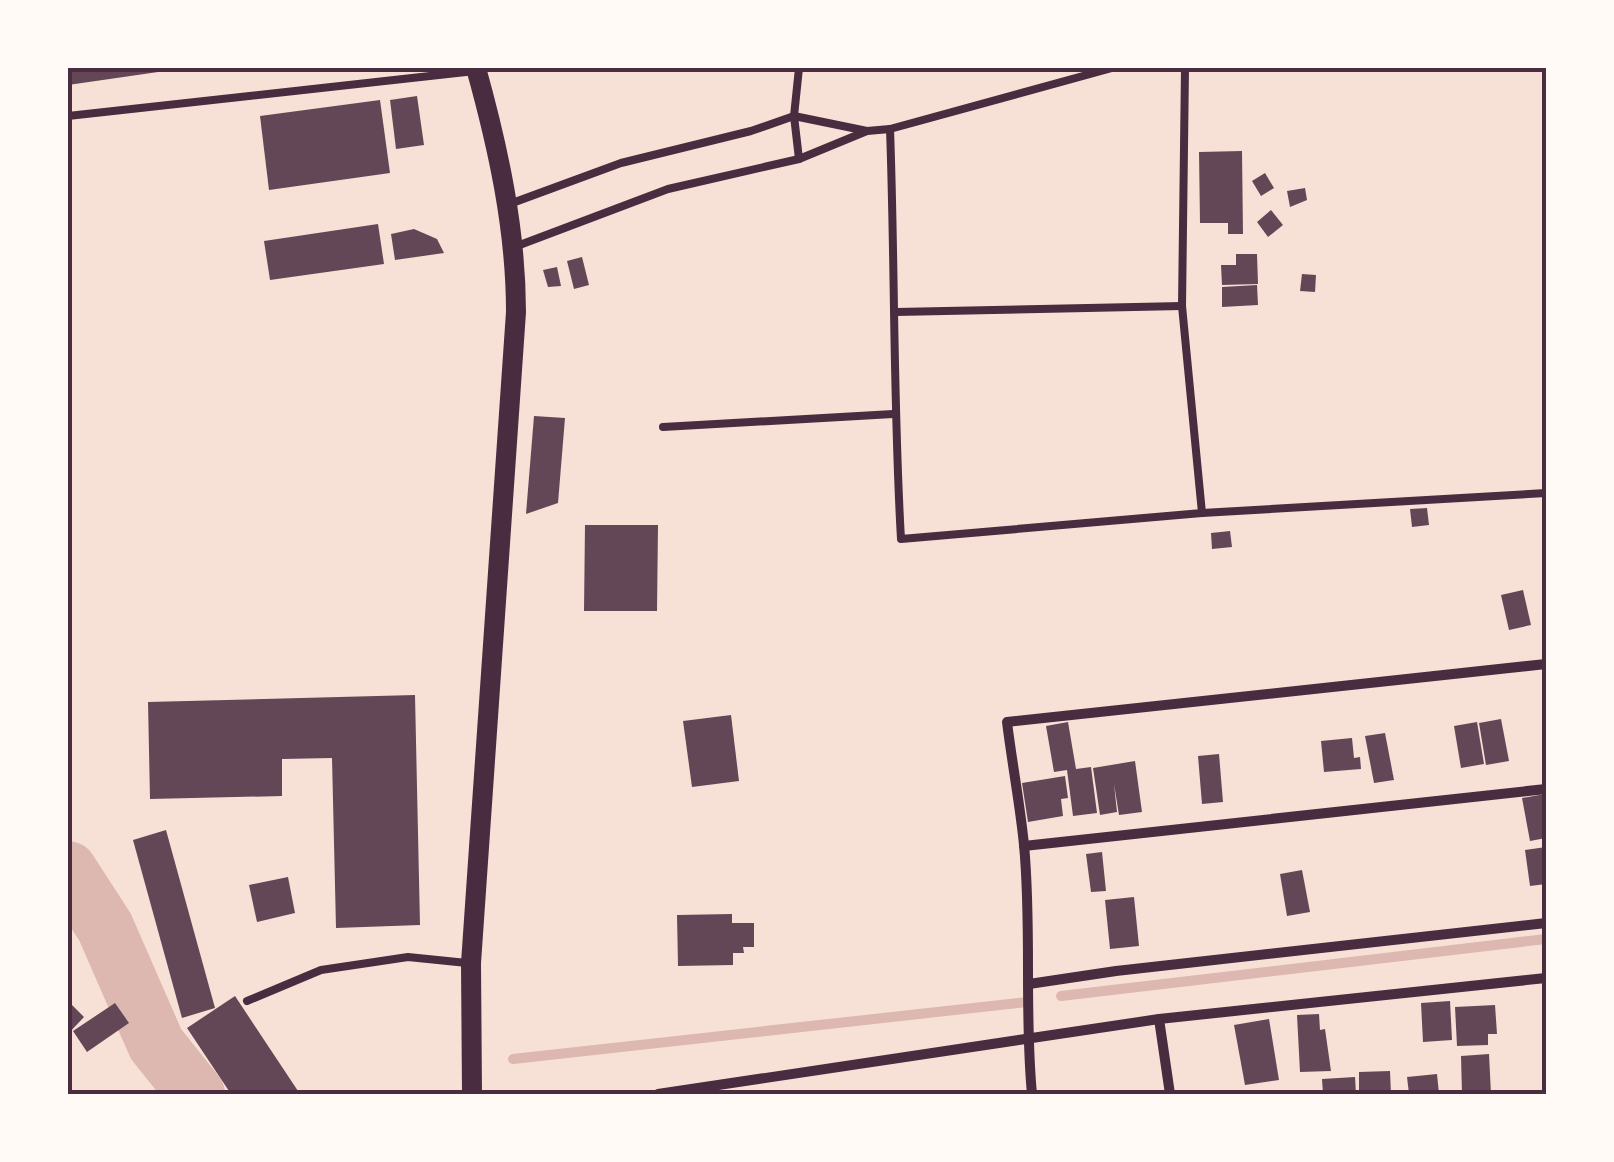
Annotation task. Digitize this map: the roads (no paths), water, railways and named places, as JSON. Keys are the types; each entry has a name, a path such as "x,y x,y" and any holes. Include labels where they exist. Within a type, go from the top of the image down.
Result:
{"main road":[{"path":"472,1094 471,963 516,337 516,282 508,205 477,69"}],"street":[{"path":"1032,1094 1027,1041 1030,984 1024,846 1007,722 1546,664"},
{"path":"1024,846 1546,789"},
{"path":"1030,984 1546,923"},
{"path":"658,1094 1159,1019 1546,978"},
{"path":"1159,1019 1170,1094"}],"lane":[{"path":"798,68 794,116 799,160"},
{"path":"512,248 650,195 799,160 867,132 1112,68"},
{"path":"1185,68 1182,306 1202,513"},
{"path":"68,116 477,69"},
{"path":"508,205 621,163 751,131 794,116 867,132"},
{"path":"890,129 896,312 894,414 901,539 1202,513 1546,492"},
{"path":"896,312 1182,306"},
{"path":"663,427 894,414"},
{"path":"248,1001 321,970 408,957 471,963"}],"waterway":[{"path":"68,870 105,927 156,1044 196,1094"},
{"path":"1061,996 1546,939"},
{"path":"513,1059 1027,1002"}]}
